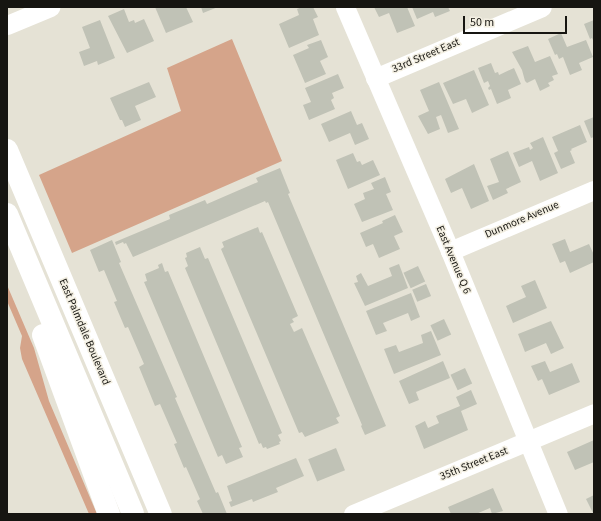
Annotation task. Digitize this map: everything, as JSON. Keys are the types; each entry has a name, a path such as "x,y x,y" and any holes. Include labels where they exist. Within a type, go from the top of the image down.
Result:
{"highway":[{"name":"East Palmdale Boulevard","path":"7,150 161,514"},
{"path":"7,214 133,514"},
{"path":"30,270 32,306 109,514"}],"street":[{"path":"7,25 50,7"},
{"name":"East Avenue Q 6","path":"345,7 450,251 558,514"},
{"name":"33rd Street East","path":"375,78 542,7"},
{"name":"Dunmore Avenue","path":"450,251 594,190"},
{"name":"35th Street East","path":"353,514 529,442 594,413"}],"shaded area":[{"path":"232,39 282,161 72,253 39,175 181,111 167,68"},
{"path":"7,285 34,348 49,401 97,514 89,514 22,359 20,348 22,336 7,301"}],"building":[{"path":"155,7 186,7 193,22 166,33"},
{"path":"201,7 218,7 203,13"},
{"path":"302,7 313,7 318,17 313,19 319,35 289,48 279,24 299,15 297,9"},
{"path":"374,7 407,7 415,26 397,33 389,13 379,17"},
{"path":"412,7 448,7 450,11 435,17 433,12 417,19"},
{"path":"124,9 129,22 134,20 135,23 144,19 154,41 127,53 108,16"},
{"path":"100,20 115,58 98,65 97,61 84,66 79,52 90,48 82,27"},
{"path":"594,20 594,42 592,38 590,39 584,24"},
{"path":"561,33 567,47 586,40 593,57 579,63 582,70 570,75 563,57 559,59 557,54 555,55 548,39"},
{"path":"321,40 328,57 320,61 326,74 305,83 293,55 309,48 307,45"},
{"path":"528,46 535,62 550,56 558,74 552,76 554,80 548,83 550,86 540,91 535,79 527,83 525,81 522,70 512,52"},
{"path":"491,63 495,73 498,72 499,75 514,68 521,84 508,90 511,98 497,104 491,89 489,90 488,88 490,86 488,81 484,83 478,68"},
{"path":"474,70 489,105 472,113 466,99 453,104 443,83"},
{"path":"338,74 344,88 332,93 334,98 331,100 335,109 309,120 303,105 311,102 305,88"},
{"path":"149,82 156,97 135,106 141,120 125,127 122,120 120,120 110,98"},
{"path":"439,82 459,129 448,133 441,115 436,117 440,129 428,134 418,116 429,111 420,90"},
{"path":"351,111 357,125 362,123 369,139 355,145 350,133 329,142 321,124"},
{"path":"594,117 594,137 591,138 584,121"},
{"path":"580,125 587,142 571,149 572,150 570,151 575,163 561,169 554,153 558,151 552,137"},
{"path":"543,137 558,173 540,181 532,161 519,167 513,153 529,147 530,150 533,148 530,143"},
{"path":"508,151 521,182 506,189 508,193 493,200 487,186 499,182 490,159"},
{"path":"353,153 357,162 360,161 362,165 373,160 380,175 348,189 336,160"},
{"path":"474,164 489,201 471,209 462,188 451,193 445,179"},
{"path":"280,168 290,193 288,194 386,426 365,435 268,202 266,203 265,201 133,257 126,243 124,244 123,242 116,245 115,242 170,219 169,215 205,200 207,204 258,182 256,178"},
{"path":"385,177 391,192 386,194 393,210 362,222 354,204 365,199 363,193 374,189 371,183"},
{"path":"395,215 403,232 394,236 400,249 379,258 373,244 366,247 360,233 383,223 382,221"},
{"path":"258,227 260,233 262,232 298,316 292,319 294,322 290,324 294,332 302,328 340,416 336,418 339,423 305,437 302,432 299,433 221,249 224,247 222,242"},
{"path":"565,239 570,252 589,244 594,255 594,262 570,273 565,261 560,263 552,244"},
{"path":"112,240 121,262 119,263 177,397 175,398 216,493 218,492 227,514 203,514 197,501 200,499 186,467 184,468 174,444 177,443 160,404 155,406 139,367 144,364 128,327 125,328 114,302 117,301 104,270 99,272 90,250"},
{"path":"200,247 205,259 208,258 282,433 278,435 281,441 279,442 280,444 267,449 266,447 263,448 261,443 259,444 185,268 188,266 185,258 187,257 186,253"},
{"path":"162,263 165,272 168,271 242,447 239,448 243,457 226,464 222,455 218,457 144,282 147,281 145,274 159,268 158,265"},
{"path":"399,264 408,288 365,306 354,283 358,282 356,276 361,273 368,286 392,276 389,268"},
{"path":"418,266 425,281 411,288 403,273"},
{"path":"535,280 547,308 513,323 506,306 526,297 521,286"},
{"path":"426,284 431,296 417,302 412,290"},
{"path":"411,293 420,317 411,321 408,313 383,323 387,331 376,335 366,311"},
{"path":"444,319 451,334 438,341 430,325"},
{"path":"551,321 564,348 551,354 546,343 525,352 518,334"},
{"path":"431,331 441,355 394,374 384,349 396,345 399,352 423,343 421,335"},
{"path":"443,361 450,378 416,392 419,400 409,404 399,381"},
{"path":"545,361 550,372 572,363 580,382 549,395 542,379 538,381 531,366"},
{"path":"465,368 472,383 458,390 450,375"},
{"path":"471,390 477,404 461,411 468,430 424,449 415,426 425,421 428,428 439,423 436,416 460,406 456,397"},
{"path":"594,440 594,462 575,470 567,452"},
{"path":"336,448 345,470 317,481 308,459"},
{"path":"296,458 304,476 276,488 278,492 253,502 252,499 231,507 229,502 232,501 227,486"},
{"path":"493,488 503,511 492,514 490,508 476,514 451,514 448,507"},
{"path":"594,495 594,513 593,513 586,499"}]}
